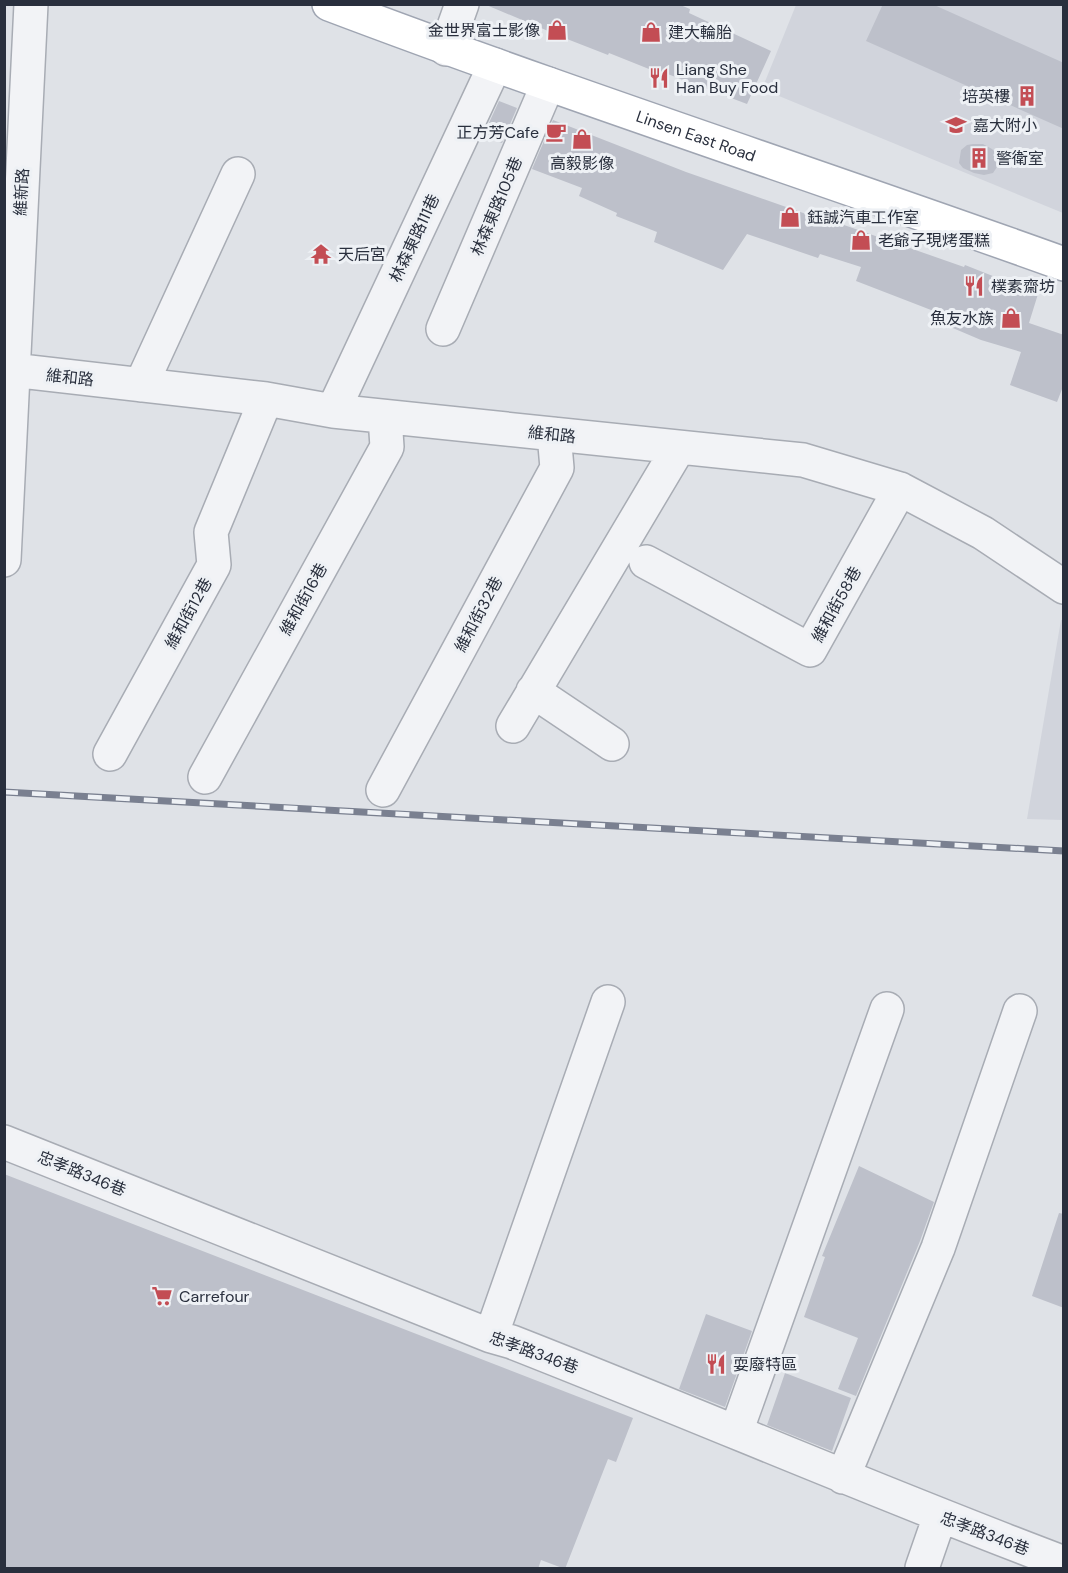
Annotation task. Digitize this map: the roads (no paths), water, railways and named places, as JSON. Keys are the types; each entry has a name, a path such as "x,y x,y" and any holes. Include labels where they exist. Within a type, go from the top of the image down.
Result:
{"main road":[{"name":"Linsen East Road","path":"330,4 446,49 1064,264"}],"street":[{"name":"維新路","path":"4,560 31,4"},
{"path":"446,49 462,4"},
{"name":"林森東路111巷","path":"333,411 495,65"},
{"name":"林森東路105巷","path":"443,328 548,84"},
{"path":"141,385 238,174"},
{"name":"維和路","path":"12,370 266,399 333,411 385,417 803,460 900,489 983,532 1064,587"},
{"name":"維和街12巷","path":"110,754 214,566 211,532 266,399"},
{"name":"維和街16巷","path":"205,777 387,447 385,417"},
{"name":"維和街32巷","path":"383,790 557,468 554,434"},
{"path":"513,726 678,447"},
{"name":"維和街58巷","path":"646,562 810,651 900,489"},
{"path":"534,691 612,744"},
{"path":"490,1336 608,1002"},
{"path":"736,1432 887,1009"},
{"path":"843,1477 938,1248 1020,1011"},
{"name":"忠孝路346巷","path":"4,1142 490,1336 533,1350 940,1516 1064,1563"},
{"path":"922,1569 940,1516"}],"railway":[{"path":"4,792 1064,851"}],"place":[{"name":"金世界富士影像","path":"557,30"},
{"name":"建大輪胎","path":"651,32"},
{"name":"Liang She Han Buy Food","path":"659,78"},
{"name":"培英樓","path":"1027,96"},
{"name":"嘉大附小","path":"956,125"},
{"name":"正方芳Cafe","path":"556,132"},
{"name":"高毅影像","path":"582,139"},
{"name":"警衛室","path":"979,158"},
{"name":"鈺誠汽車工作室","path":"790,217"},
{"name":"老爺子現烤蛋糕","path":"861,240"},
{"name":"天后宮","path":"321,254"},
{"name":"樸素齋坊","path":"974,286"},
{"name":"魚友水族","path":"1011,318"},
{"name":"Carrefour","path":"162,1296"},
{"name":"耍廢特區","path":"716,1364"}]}
